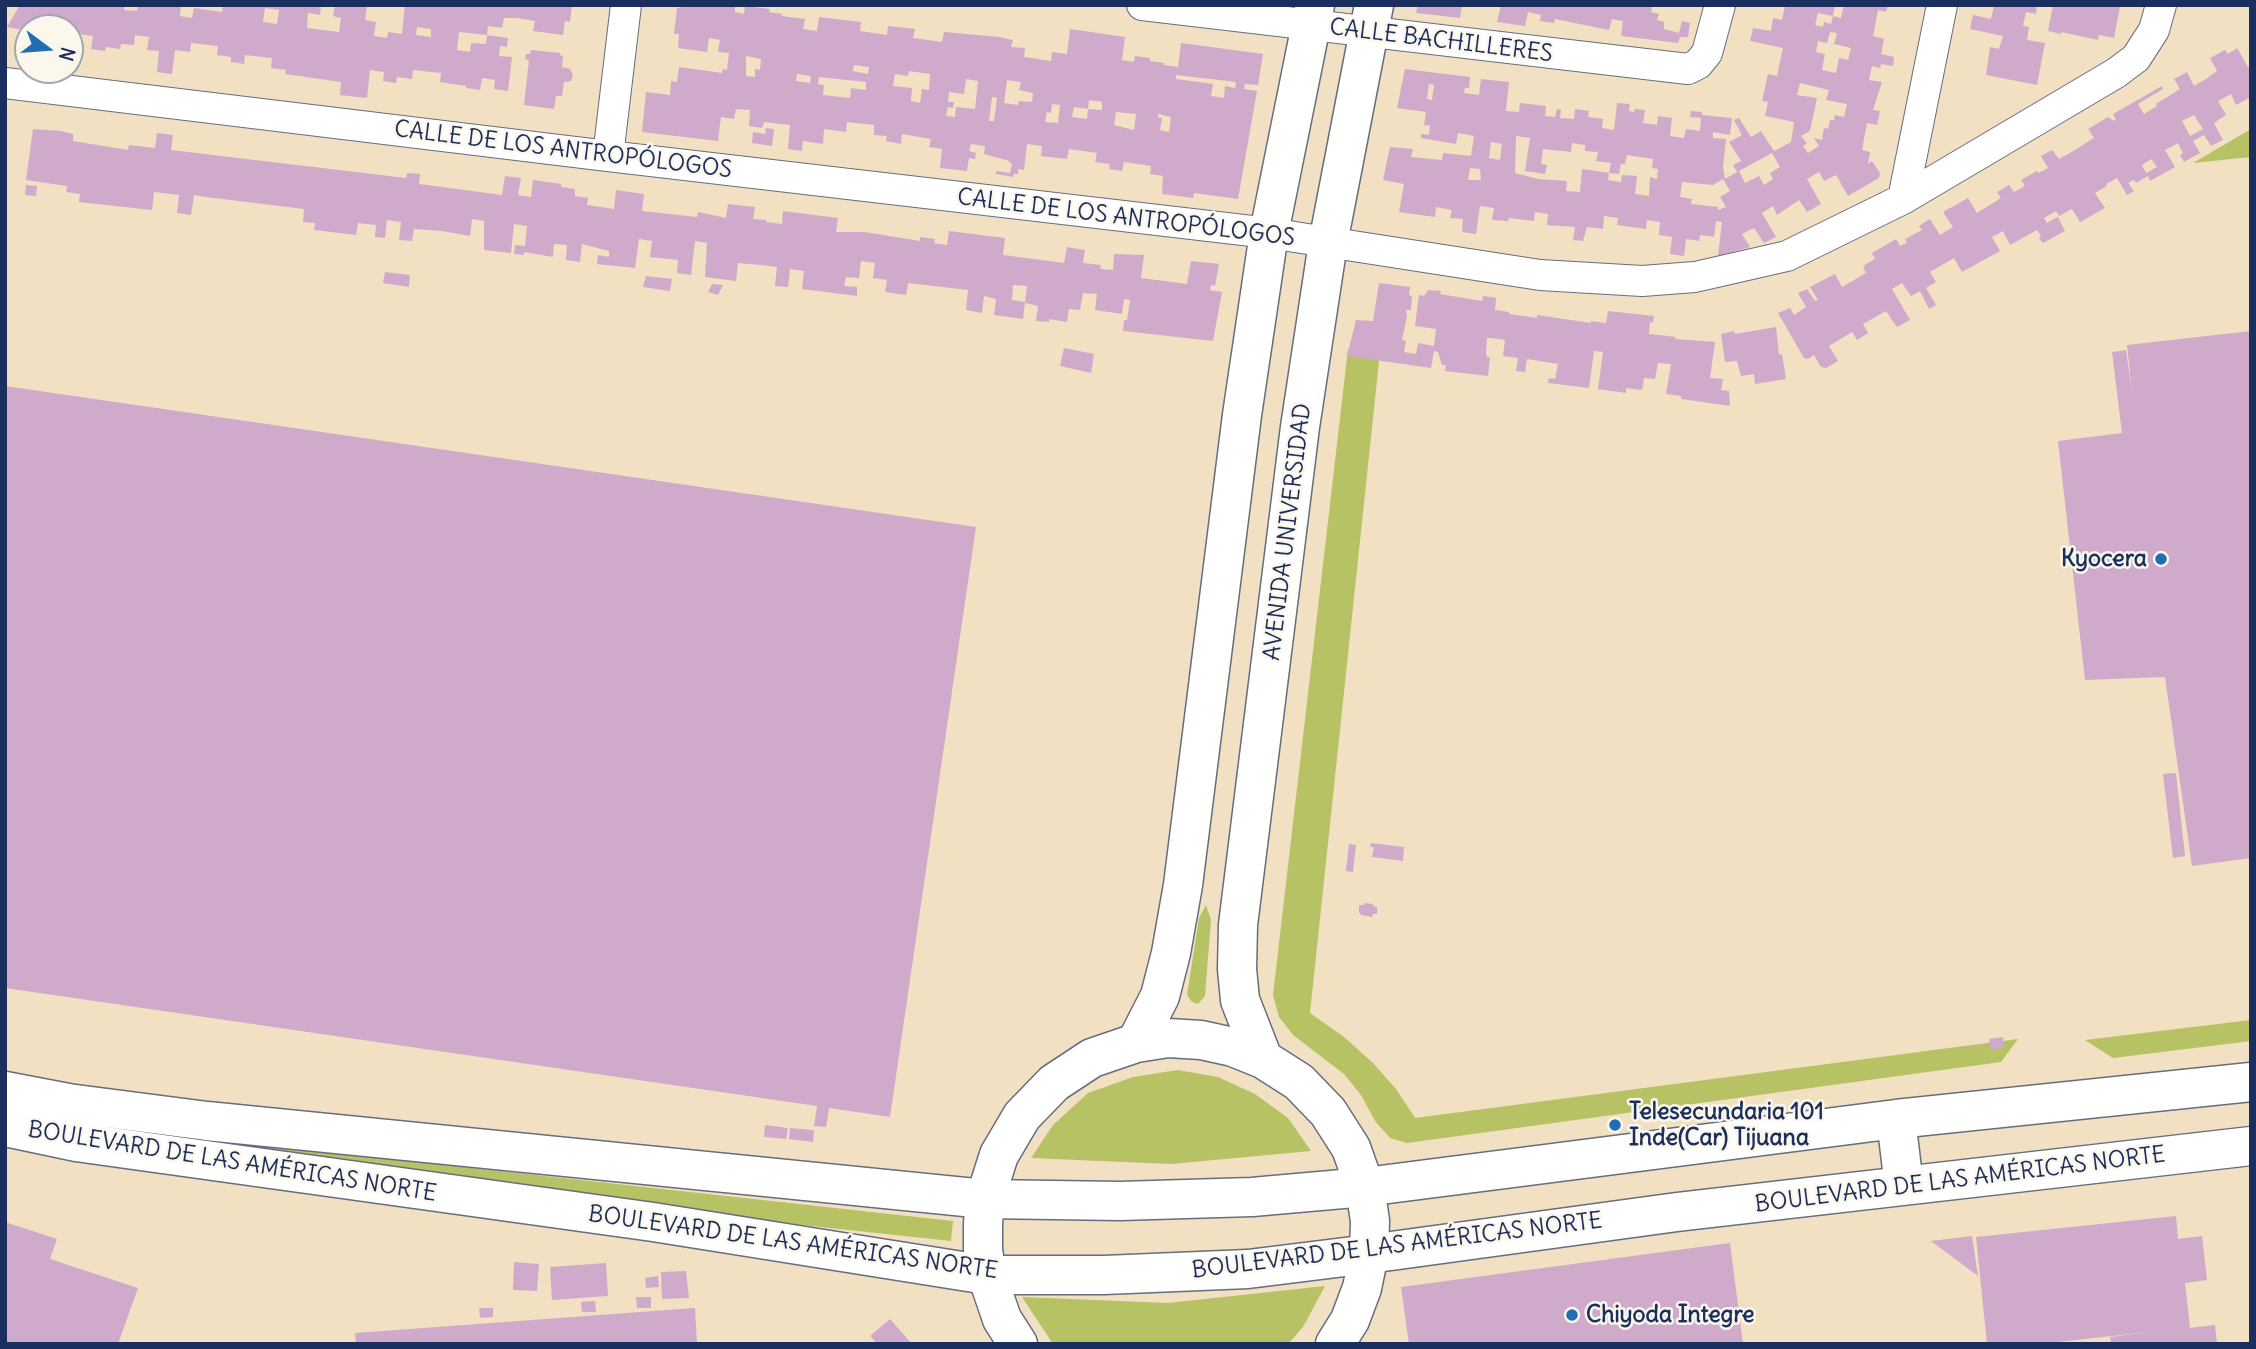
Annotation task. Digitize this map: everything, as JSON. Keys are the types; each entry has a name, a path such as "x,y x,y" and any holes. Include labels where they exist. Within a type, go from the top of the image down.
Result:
{"main road":[{"path":"1136,1043 1160,996 1183,885 1242,415 1269,233 1313,15"},
{"name":"AVENIDA UNIVERSIDAD","path":"1263,1059 1240,1000 1237,969 1238,925 1300,427 1328,243 1372,19"},
{"path":"1018,1344 1002,1319 987,1275 983,1224 985,1199 999,1155 1022,1116 1054,1083 1093,1058 1136,1043 1168,1038 1233,1046 1263,1059 1299,1082 1328,1112 1351,1148 1365,1187 1370,1221 1369,1254 1363,1288 1350,1320 1335,1344"},
{"name":"BOULEVARD DE LAS AMÉRICAS NORTE","path":"5,1091 68,1103 207,1121 985,1199 1133,1201 1252,1197 1365,1187 1896,1119 2251,1082"},
{"path":"1896,1119 1904,1186"},
{"name":"BOULEVARD DE LAS AMÉRICAS NORTE","path":"5,1127 76,1142 653,1222 987,1275 1104,1275 1248,1269 1677,1212 2251,1146"}],"street":[{"path":"608,156 626,5"},
{"name":"CALLE BACHILLERES","path":"1142,5 1372,19 1688,69 1698,64 1707,54 1720,5"},
{"path":"1903,199 1942,5"},
{"name":"CALLE DE LOS ANTROPÓLOGOS","path":"5,83 1269,233 1540,275 1642,281 1695,277 1787,256 1903,199 2116,73 2136,58 2154,30 2161,5"}],"green space":[{"path":"2251,129 2251,157 2193,163"},
{"path":"1348,349 1380,352 1310,1013 1344,1037 1373,1063 1396,1089 1415,1118 2018,1039 2001,1062 1407,1143 1390,1138 1375,1121 1361,1095 1344,1074 1293,1035 1279,1017 1273,995"},
{"path":"1206,905 1211,920 1205,996 1198,1004 1192,1002 1187,995 1199,918"},
{"path":"2251,1020 2251,1041 2113,1058 2085,1040"},
{"path":"1178,1070 1218,1077 1255,1094 1288,1118 1311,1151 1171,1164 1031,1158 1053,1125 1088,1093 1133,1077"},
{"path":"209,1139 953,1221 951,1241 681,1212"},
{"path":"1325,1286 1303,1327 1288,1344 1053,1344 1022,1297 1168,1303"}],"building":[{"path":"20,5 125,5 124,10 137,11 138,5 181,5 180,16 192,18 194,8 222,12 223,5 321,5 320,15 308,13 307,28 339,32 341,18 333,16 335,5 367,5 365,20 376,22 374,36 387,38 388,32 402,34 405,5 572,5 570,22 565,21 563,35 533,31 535,21 517,18 504,18 502,28 488,26 487,35 508,38 507,47 500,46 499,56 512,57 508,91 494,89 495,80 482,78 480,90 440,82 441,73 413,70 412,79 397,77 396,83 383,81 384,72 370,70 367,98 340,95 341,82 285,74 286,70 271,68 272,58 245,55 244,64 231,62 231,57 217,55 218,46 191,43 190,52 175,50 172,74 157,72 159,51 147,50 149,37 135,35 134,45 121,44 120,49 106,47 105,51 91,49 93,36 84,35 84,14 15,14","holes":["265,8 279,10 277,24 263,22","417,27 431,29 431,37 416,35","459,32 487,35 486,44 471,43 470,52 457,50"]},
{"path":"735,5 735,12 744,14 745,6 770,9 769,12 782,16 805,19 803,29 817,31 819,17 861,22 860,31 887,35 888,26 915,29 913,38 942,42 944,32 1000,37 1013,40 1011,47 1025,48 1024,57 1051,61 1052,52 1067,54 1070,29 1125,37 1122,60 1134,62 1135,56 1178,67 1181,43 1263,54 1258,85 1245,84 1244,89 1257,91 1238,199 1194,193 1193,198 1162,194 1163,176 1150,174 1151,166 1124,162 1122,171 1109,169 1110,164 1095,162 1097,153 1069,149 1067,159 1041,156 1042,146 1027,144 1024,170 1018,169 1018,174 1013,177 996,174 996,171 1010,173 1012,165 1009,161 984,154 985,146 971,144 969,151 976,153 975,159 969,158 967,171 940,168 942,149 929,147 931,139 902,134 901,144 886,141 887,136 874,135 874,125 847,122 846,132 824,129 823,144 803,141 802,151 788,149 790,125 764,122 762,128 749,126 750,110 736,109 734,119 721,117 718,141 642,132 646,92 670,95 671,81 677,82 679,67 722,73 723,69 727,70 729,53 718,52 720,40 709,38 707,52 678,48 679,34 674,34 677,8","holes":["746,56 761,59 760,70 755,69 755,77 746,76","854,65 869,67 868,74 853,71","909,71 930,74 929,90 922,89 920,103 911,101 912,88 893,86 895,74 908,76","797,74 811,76 810,83 796,81","1176,75 1236,82 1235,88 1225,86 1224,98 1211,96 1213,84 1176,79","819,77 866,82 866,90 851,88 850,98 823,95 824,85 818,84","966,79 978,81 975,109 956,107 955,117 946,116 948,107 953,108 954,102 948,102 949,92 964,94","1007,80 1021,82 1019,90 1033,93 1032,102 1019,101 1018,105 1004,103","992,97 997,98 994,121 989,121","1089,100 1102,102 1102,110 1088,109","1052,104 1060,105 1058,123 1045,122 1047,112 1051,113","1074,107 1088,109 1087,119 1072,117","1116,112 1136,114 1134,130 1114,125","1158,114 1171,117 1169,132 1160,130 1162,118 1158,117"]},
{"path":"1418,5 1462,5 1460,18 1416,13"},
{"path":"1501,5 1652,5 1651,12 1659,14 1657,20 1664,22 1664,29 1679,33 1682,21 1690,23 1688,37 1680,37 1678,43 1621,36 1623,21 1612,19 1609,30 1555,19 1554,23 1540,21 1541,15 1528,12 1525,26 1497,22"},
{"path":"1785,5 1835,5 1833,16 1841,18 1844,5 1888,5 1886,12 1878,10 1873,36 1884,39 1881,54 1894,57 1893,66 1872,66 1869,80 1882,82 1873,110 1880,111 1877,125 1867,123 1862,150 1870,152 1868,164 1872,161 1880,173 1879,178 1848,196 1836,175 1824,181 1819,172 1807,179 1821,204 1807,212 1799,200 1777,215 1773,206 1762,213 1776,237 1764,243 1754,228 1742,234 1750,247 1718,256 1722,222 1716,221 1714,237 1700,235 1699,241 1686,239 1684,256 1670,254 1672,237 1659,235 1660,222 1647,220 1646,229 1617,225 1618,218 1604,216 1603,229 1587,227 1583,241 1573,240 1575,227 1547,225 1548,214 1535,212 1534,221 1509,218 1508,221 1492,220 1494,208 1480,206 1476,234 1462,232 1463,219 1450,218 1452,210 1436,207 1435,217 1399,212 1404,184 1383,180 1390,147 1413,149 1411,157 1442,160 1443,153 1471,156 1474,136 1458,133 1456,144 1421,138 1421,134 1429,135 1430,126 1424,125 1426,112 1397,108 1405,69 1470,77 1469,88 1465,88 1464,93 1479,95 1481,79 1509,82 1506,111 1519,112 1520,103 1546,106 1545,116 1555,117 1557,109 1561,110 1560,118 1574,119 1575,109 1589,111 1588,117 1603,119 1602,128 1614,130 1617,103 1630,104 1629,111 1645,110 1643,123 1657,125 1658,116 1672,118 1670,136 1684,138 1686,129 1700,131 1701,118 1690,117 1691,111 1732,118 1730,135 1713,132 1713,138 1726,139 1723,167 1725,179 1737,172 1733,165 1741,161 1729,142 1742,135 1734,120 1739,118 1751,137 1761,131 1774,151 1791,142 1794,122 1765,116 1768,102 1762,101 1768,74 1777,76 1783,48 1750,41 1753,28 1771,31 1773,18 1782,20","holes":["1818,13 1833,16 1831,24 1824,22 1823,27 1815,25","1830,32 1837,33 1834,44 1851,48 1848,60 1839,58 1836,73 1822,70 1825,54 1816,52 1818,41 1827,43","1800,83 1829,90 1826,100 1847,104 1844,117 1835,115 1834,120 1830,120 1828,129 1824,128 1822,140 1814,138 1819,146 1808,153 1803,146 1807,143 1801,136 1810,131 1817,98 1797,95","1429,84 1434,85 1432,100 1427,99","1516,136 1530,138 1525,171 1545,174 1547,165 1541,164 1543,149 1571,152 1572,143 1585,145 1585,151 1598,152 1596,161 1611,163 1609,173 1582,169 1580,192 1566,191 1567,181 1538,179 1515,173","1491,142 1502,144 1500,160 1489,158","1772,153 1780,167 1770,173 1773,179 1764,185 1759,176 1745,183 1739,171","1627,155 1653,159 1652,168 1658,169 1657,179 1650,177 1649,196 1635,194 1637,176 1622,175 1621,182 1608,180 1609,173 1619,174","1470,168 1480,169 1481,180 1468,180","1723,179 1730,191 1720,197 1726,207 1718,210 1718,207 1691,204 1692,199 1680,197 1682,182 1713,185"]},
{"path":"2037,5 2036,14 2026,12 2023,26 2029,27 2027,40 2045,43 2037,85 1986,75 1990,47 1999,49 2003,36 1970,29 1973,15 1991,19 1994,6"},
{"path":"2053,5 2120,7 2114,38 2099,35 2098,40 2048,31"},
{"path":"14,15 14,28 7,27"},
{"path":"2237,48 2248,67 2251,66 2251,101 2249,98 2236,105 2231,94 2218,101 2226,115 2214,123 2223,140 2211,146 2204,135 2193,141 2200,153 2184,162 2178,143 2165,150 2175,167 2150,181 2148,176 2136,183 2134,180 2128,183 2134,191 2127,195 2117,178 2106,184 2107,186 2095,193 2105,208 2080,222 2072,209 2059,216 2056,211 2044,218 2047,223 2058,217 2065,231 2043,243 2037,230 2010,245 2003,231 1992,237 2000,251 1962,272 1954,258 1930,272 1936,282 1926,288 1936,305 1929,309 1920,291 1911,296 1902,283 1892,289 1910,320 1897,327 1886,311 1863,324 1868,333 1857,340 1852,332 1829,346 1838,361 1826,368 1821,367 1814,355 1808,359 1804,358 1778,313 1790,308 1794,315 1806,307 1798,293 1807,289 1815,301 1818,300 1810,287 1835,274 1842,287 1866,273 1863,266 1875,259 1872,253 1896,239 1900,246 1907,243 1905,239 1922,230 1919,226 1930,219 1940,235 1953,227 1943,212 1968,198 1977,213 2001,198 1997,192 2009,185 2014,192 2025,186 2021,180 2048,168 2041,156 2052,150 2059,159 2070,153 2094,138 2088,129 2108,117 2114,121 2116,119 2113,114 2162,86 2163,89 2138,104 2144,114 2180,89 2174,79 2187,72 2194,86 2217,71 2210,58 2225,50 2228,54","holes":["2194,115 2203,129 2190,136 2182,121","2151,159 2157,167 2146,173 2142,165"]},
{"path":"531,50 560,53 563,56 562,67 570,69 573,75 571,81 564,82 562,96 556,96 554,109 524,105 529,60 525,59"},
{"path":"766,128 774,129 772,146 752,143 753,132 765,134"},
{"path":"33,129 61,131 73,134 73,141 128,150 129,145 155,148 157,133 173,135 171,150 406,178 407,173 420,174 419,184 502,195 505,176 521,178 518,195 531,197 533,180 561,184 561,187 575,189 575,196 588,198 587,205 614,209 616,190 644,194 642,211 697,217 698,212 726,218 728,204 755,207 753,219 766,222 782,224 783,211 838,218 836,232 865,232 920,241 920,237 935,239 934,243 947,245 949,231 1005,238 1003,255 1064,263 1067,247 1085,250 1083,263 1101,265 1100,269 1113,270 1114,254 1144,255 1141,278 1187,284 1191,261 1219,264 1215,286 1211,285 1210,290 1222,292 1213,341 1123,331 1130,300 1124,299 1122,314 1095,310 1097,294 1083,293 1080,310 1069,309 1067,322 1049,319 1049,322 1036,321 1038,306 1025,303 1027,286 1013,285 1012,300 1025,302 1023,319 994,315 996,299 984,296 982,313 966,310 968,290 908,283 906,295 885,292 887,280 873,278 875,263 861,261 859,278 846,277 844,286 857,287 857,296 802,289 804,271 790,269 788,287 775,286 777,267 761,265 738,263 736,281 705,277 707,243 695,241 691,275 677,273 678,260 650,257 652,241 639,239 635,268 597,264 598,255 609,257 609,251 582,244 580,262 566,260 567,245 554,244 553,257 524,252 524,255 514,254 515,245 525,246 527,226 514,224 511,253 484,250 484,221 472,219 470,236 414,229 412,241 399,240 401,222 387,220 385,238 375,237 376,225 358,223 356,235 314,230 315,223 303,222 304,209 194,195 191,215 177,213 179,195 154,192 152,210 79,202 80,194 66,192 67,186 26,180"},
{"path":"26,185 37,186 36,196 25,195"},
{"path":"385,272 410,275 409,287 383,283"},
{"path":"646,276 672,279 670,291 643,287"},
{"path":"1379,283 1410,287 1411,310 1406,310 1402,340 1406,341 1404,352 1416,354 1418,343 1434,346 1436,329 1415,326 1419,295 1424,296 1428,290 1482,301 1483,296 1496,298 1495,310 1537,318 1537,315 1606,323 1608,311 1654,316 1653,323 1650,322 1649,334 1715,342 1710,378 1723,379 1721,390 1729,391 1730,406 1681,399 1681,396 1666,394 1671,364 1658,363 1655,379 1644,378 1642,390 1626,388 1626,393 1598,389 1603,352 1594,351 1589,388 1548,383 1549,378 1555,379 1558,364 1527,359 1525,372 1516,371 1518,358 1503,356 1505,340 1491,338 1487,338 1486,354 1490,357 1488,376 1445,371 1446,365 1442,365 1438,352 1434,351 1431,368 1347,356 1356,320 1373,321"},
{"path":"712,284 723,285 718,295 708,292"},
{"path":"1776,327 1779,355 1782,354 1786,379 1755,384 1754,374 1741,376 1737,361 1725,362 1721,334"},
{"name":"Kyocera","path":"2251,331 2251,858 2192,866 2165,677 2085,680 2058,441 2122,433 2112,352 2126,350 2132,393 2127,345"},
{"path":"1064,348 1094,354 1091,373 1060,366"},
{"path":"5,386 976,527 890,1117 829,1108 826,1127 814,1126 817,1106 5,988"},
{"path":"2176,773 2185,856 2173,858 2163,774"},
{"path":"1371,843 1404,847 1403,861 1372,857 1374,847 1370,847"},
{"path":"1349,844 1356,845 1353,872 1346,871"},
{"path":"1364,903 1377,907 1377,914 1372,917 1361,915 1359,905"},
{"path":"2003,1037 2003,1048 1990,1049 1989,1039"},
{"path":"765,1125 788,1128 786,1139 764,1137"},
{"path":"790,1128 814,1130 813,1142 789,1139"},
{"path":"2176,1216 2178,1239 2202,1236 2207,1280 2185,1283 2190,1328 2215,1325 2217,1344 2111,1344 2110,1337 2149,1332 2039,1344 1987,1344 1976,1237"},
{"path":"5,1222 57,1239 50,1259 138,1288 118,1344 5,1344"},
{"path":"1972,1236 1978,1276 1931,1241"},
{"name":"Chiyoda Integre","path":"1730,1243 1743,1344 1409,1344 1401,1287"},
{"path":"514,1262 539,1264 537,1291 513,1290"},
{"path":"606,1263 608,1296 552,1300 550,1267"},
{"path":"686,1271 689,1298 662,1299 661,1272"},
{"path":"658,1276 659,1287 646,1288 645,1278"},
{"path":"636,1297 651,1297 651,1308 637,1308"},
{"path":"595,1301 596,1312 582,1312 581,1302"},
{"path":"479,1308 493,1308 493,1317 480,1318"},
{"path":"695,1308 697,1344 356,1344 355,1333"},
{"path":"890,1319 912,1344 877,1344 870,1336"}],"place":[{"name":"Kyocera","path":"2161,559"},
{"name":"Telesecundaria 101 Inde(Car) Tijuana","path":"1615,1125"},
{"name":"Chiyoda Integre","path":"1572,1315"}]}
